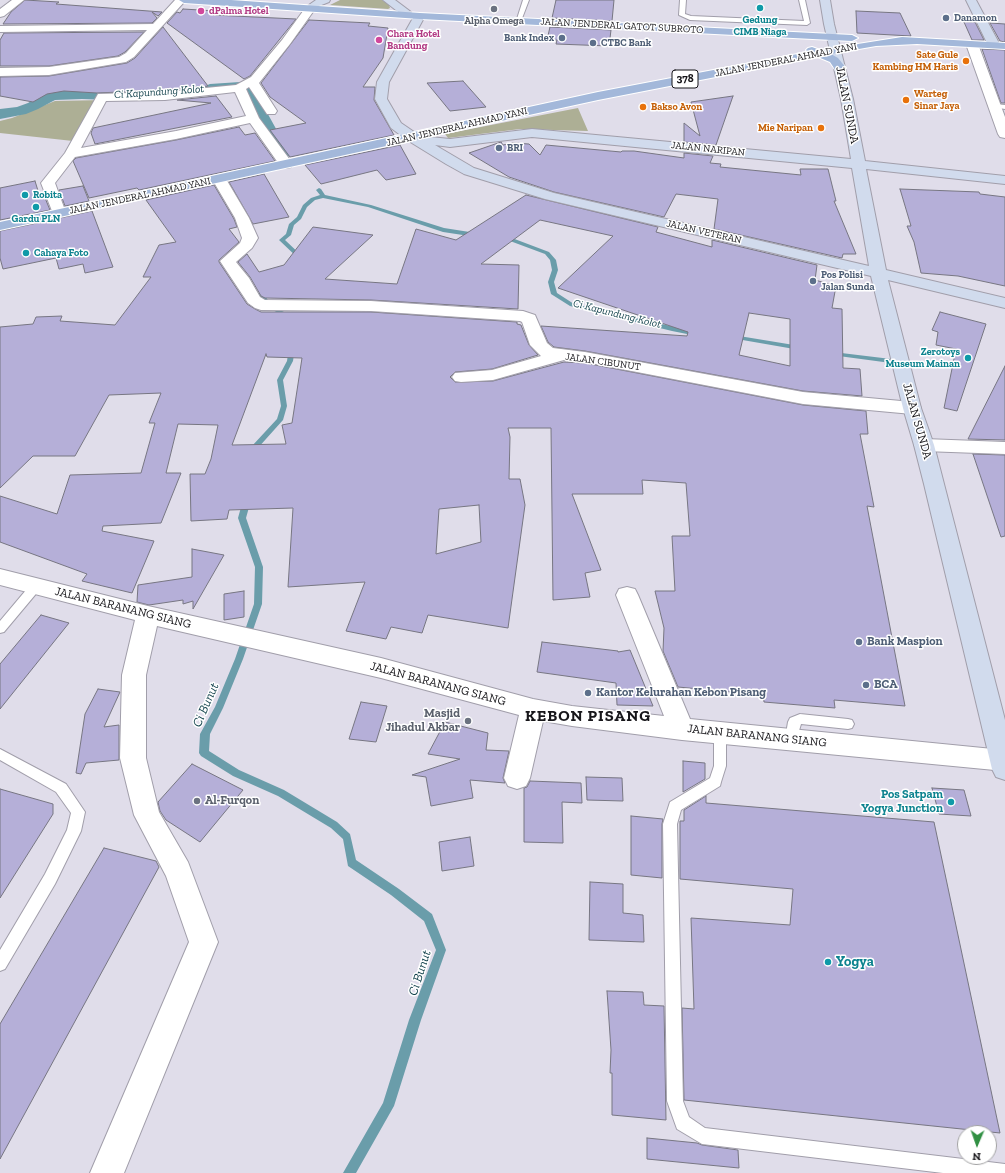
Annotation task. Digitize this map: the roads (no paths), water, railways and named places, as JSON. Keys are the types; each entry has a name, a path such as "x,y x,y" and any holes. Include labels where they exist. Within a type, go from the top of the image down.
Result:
{"main road":[{"name":"JALAN JENDERAL GATOT SUBROTO","path":"182,0 415,16 916,41"},
{"path":"401,0 419,11 415,16"},
{"path":"732,32 777,41 787,47 787,52 772,62"},
{"path":"754,33 789,41 819,53 834,60 841,71"},
{"path":"916,41 1000,46"},
{"name":"JALAN JENDERAL AHMAD YANI","path":"0,226 598,96 876,43 916,41"},
{"path":"772,62 794,60 818,63 841,71"}],"street":[{"path":"0,14 19,0"},
{"path":"0,72 61,70 122,60 130,55 182,0"},
{"path":"59,213 48,183 71,154 102,97 165,96 245,86 286,42 310,9 315,4 325,0"},
{"path":"388,0 415,16"},
{"name":"JALAN SUNDA","path":"825,0 832,37 841,71 878,272 912,408 924,445 1004,765"},
{"path":"971,0 1000,46"},
{"name":"JALAN VETERAN","path":"415,16 383,82 381,99 396,125 450,161 469,171 550,196 878,272 1005,304"},
{"path":"0,29 157,27"},
{"path":"972,44 1000,107 1005,134"},
{"path":"245,86 271,111"},
{"path":"245,86 253,118 286,164"},
{"path":"71,154 176,135 253,118"},
{"name":"JALAN NARIPAN","path":"412,137 424,141 450,143 532,133 858,164 1005,180"},
{"name":"JALAN CIBUNUT","path":"219,179 242,218 250,238 246,245 228,262 241,278 254,300 261,305 371,306 523,316 529,319 535,336 543,350 559,356 593,359 803,398 912,408"},
{"path":"461,377 493,375 559,356"},
{"path":"924,445 1005,448"},
{"name":"JALAN BARANANG SIANG","path":"0,578 148,615 381,668 533,709 572,716 1004,765"},
{"path":"627,595 682,729"},
{"path":"107,1173 204,942 178,870 147,815 133,758 134,675 148,615"},
{"path":"516,778 533,709"}],"lane":[{"path":"518,21 526,0"},
{"path":"683,0 682,15 684,17 807,23 802,0"},
{"path":"676,29 683,22 717,23 727,20"},
{"path":"0,628 36,586"},
{"path":"791,740 794,722 800,719 848,724"},
{"path":"720,733 720,766 716,782 674,806 670,824 675,1102 683,1123 702,1136 1005,1172"},
{"path":"0,754 62,788 78,812 74,831 50,879 0,964"}],"waterway":[{"name":"Ci Kapundung Kolot","path":"210,89 240,86 247,87 251,98 273,138 285,152"},
{"name":"Ci Kapundung Kolot","path":"0,114 20,111 33,106 47,97 55,95 82,94 134,96"},
{"name":"Ci Bunut","path":"319,190 323,196"},
{"name":"Ci Bunut","path":"301,258 282,240 288,235 292,224 299,218 305,206 313,199 323,196"},
{"name":"Ci Kapundung Kolot","path":"323,196 369,206 443,230 476,235"},
{"name":"Ci Kapundung Kolot","path":"504,237 547,253 553,260 555,270 551,282 554,294 572,305 697,334"},
{"name":"Ci Bunut","path":"265,289 261,294 269,306 282,313 288,319"},
{"name":"Ci Kapundung Kolot","path":"733,337 800,348"},
{"name":"Ci Bunut","path":"252,453 254,448 280,420 284,406 280,380 290,361 292,348"},
{"name":"Ci Kapundung Kolot","path":"833,354 891,361"},
{"name":"Ci Bunut","path":"247,500 242,518 259,567 258,604 239,659 219,708 205,734 204,753 236,773 281,793 334,825 347,837 352,863 395,892 428,918 441,950 415,1020 388,1106 349,1173"}],"place":[{"name":"Gedung CIMB Niaga","path":"760,8"},
{"name":"Alpha Omega","path":"494,9"},
{"name":"dPalma Hotel","path":"201,11"},
{"name":"Danamon","path":"946,18"},
{"name":"Bank Index","path":"562,38"},
{"name":"Chara Hotel Bandung","path":"379,40"},
{"name":"CTBC Bank","path":"593,43"},
{"name":"Sate Gule Kambing HM Haris","path":"966,61"},
{"name":"Warteg Sinar Jaya","path":"906,100"},
{"name":"Bakso Avon","path":"643,107"},
{"name":"Mie Naripan","path":"821,128"},
{"name":"BRI","path":"499,148"},
{"name":"Robita","path":"25,195"},
{"name":"Gardu PLN","path":"36,207"},
{"name":"Cahaya Foto","path":"26,253"},
{"name":"Pos Polisi Jalan Sunda","path":"813,281"},
{"name":"Zerotoys Museum Mainan","path":"968,358"},
{"name":"Bank Maspion","path":"859,642"},
{"name":"BCA","path":"866,685"},
{"name":"Kantor Kelurahan Kebon Pisang","path":"588,693"},
{"name":"Masjid Jihadul Akbar","path":"468,721"},
{"name":"Al-Furqon","path":"197,801"},
{"name":"Pos Satpam Yogya Junction","path":"951,802"},
{"name":"Yogya","path":"828,962"}],"district":[{"name":"KEBON PISANG","path":"588,716"}]}
